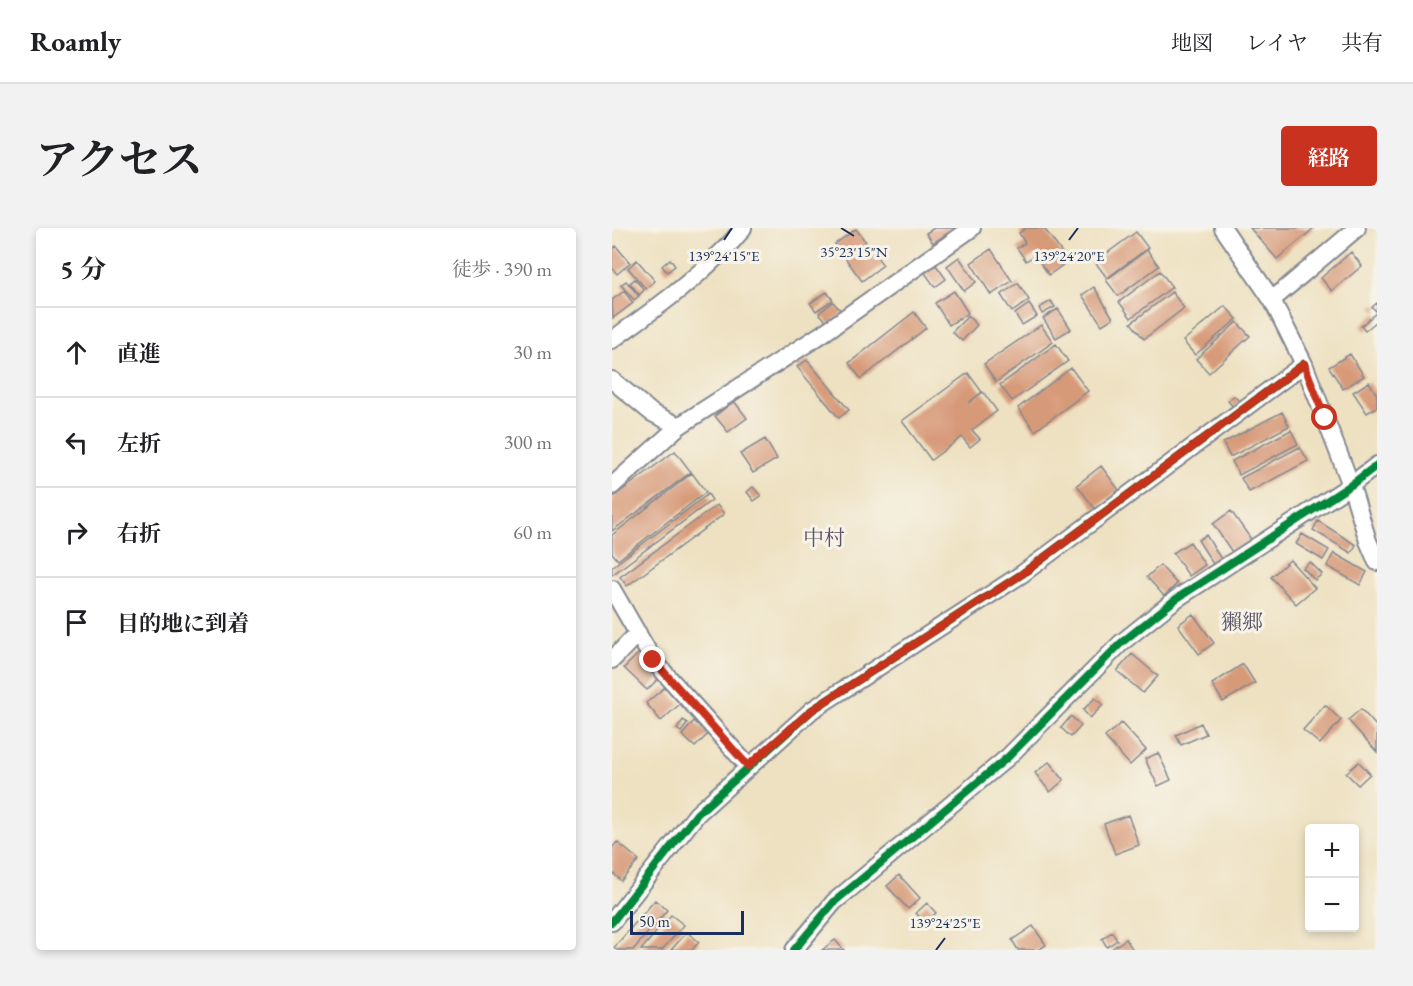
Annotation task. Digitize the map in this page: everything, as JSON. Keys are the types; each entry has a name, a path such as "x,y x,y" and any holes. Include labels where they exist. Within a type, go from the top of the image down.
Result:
{"street":[{"path":"612,339 699,274 736,239 743,228"},
{"path":"612,486 679,426 822,334 972,228"},
{"path":"1223,228 1272,300 1304,364 1351,486 1377,562"},
{"path":"1272,300 1357,228"},
{"path":"612,922 697,814 812,710 1022,574 1304,364"},
{"path":"612,380 652,413 679,426"},
{"path":"794,950 834,902 1008,757 1121,644 1176,599 1351,486 1377,465"},
{"path":"612,589 653,660 748,766"},
{"path":"612,660 638,633"}],"building":[{"path":"934,228 956,228 933,243 926,233"},
{"path":"1026,228 1044,228 1068,261 1049,275 1035,255 1026,261 1017,248 1025,243 1019,233"},
{"path":"1250,228 1314,228 1277,259"},
{"path":"856,229 883,265 862,281 835,244"},
{"path":"1136,232 1148,248 1107,278 1095,262"},
{"path":"616,246 630,263 617,274 612,268 612,250"},
{"path":"991,249 1012,281 991,295 971,263"},
{"path":"1147,250 1159,266 1118,296 1106,280"},
{"path":"1351,252 1362,266 1332,291 1321,278"},
{"path":"959,257 976,282 964,291 947,266"},
{"path":"670,259 675,266 667,272 662,266"},
{"path":"637,260 655,281 646,289 628,268"},
{"path":"936,265 946,279 935,287 925,273"},
{"path":"1160,271 1172,287 1131,318 1119,302"},
{"path":"635,279 644,290 639,295 630,283"},
{"path":"626,281 639,296 634,300 621,285"},
{"path":"1018,283 1029,300 1012,312 1001,295"},
{"path":"1094,287 1113,318 1102,325 1082,295"},
{"path":"624,291 633,303 613,318 612,300"},
{"path":"954,291 968,313 949,325 935,303"},
{"path":"827,292 833,300 816,311 810,303"},
{"path":"1172,292 1184,308 1144,339 1131,323"},
{"path":"1051,301 1055,307 1042,314 1039,308"},
{"path":"833,302 843,313 829,324 819,313"},
{"path":"1029,304 1037,316 1022,325 1015,314"},
{"path":"1225,306 1237,319 1195,355 1183,341"},
{"path":"1058,309 1071,329 1056,338 1043,318"},
{"path":"914,312 926,328 861,379 849,363"},
{"path":"1377,312 1377,321 1365,331 1361,326"},
{"path":"968,316 977,325 962,341 952,332"},
{"path":"1237,322 1250,336 1209,373 1196,359"},
{"path":"1041,325 1053,342 996,382 984,364"},
{"path":"1056,344 1068,361 1012,401 1000,385"},
{"path":"1350,354 1364,376 1343,389 1329,367"},
{"path":"807,360 849,410 839,418 797,367"},
{"path":"1071,368 1088,391 1035,431 1018,408"},
{"path":"968,373 982,392 968,403 983,392 997,411 972,430 980,439 970,447 962,437 931,460 902,421"},
{"path":"1369,382 1377,395 1377,407 1367,413 1353,392"},
{"path":"1234,396 1240,402 1234,408 1228,401"},
{"path":"734,401 747,418 728,432 715,416"},
{"path":"1282,412 1289,426 1230,457 1223,443"},
{"path":"1291,430 1298,444 1239,475 1232,461"},
{"path":"765,439 777,459 753,473 740,454"},
{"path":"1300,447 1308,461 1249,492 1241,478"},
{"path":"675,451 691,472 612,531 612,498"},
{"path":"1101,466 1119,490 1095,509 1077,485"},
{"path":"692,473 706,492 618,560 612,553 612,535"},
{"path":"753,487 761,496 754,501 747,492"},
{"path":"708,494 712,500 612,575 612,567"},
{"path":"717,505 724,514 627,586 620,577"},
{"path":"1231,511 1253,542 1234,555 1213,524"},
{"path":"1318,521 1356,545 1351,553 1313,530"},
{"path":"1302,534 1329,550 1323,560 1296,544"},
{"path":"1206,535 1221,559 1213,564 1198,540"},
{"path":"1190,542 1205,565 1189,576 1173,553"},
{"path":"1334,553 1367,572 1360,585 1327,566"},
{"path":"1290,560 1315,588 1296,604 1271,577"},
{"path":"1310,562 1322,574 1315,580 1303,568"},
{"path":"1160,565 1177,584 1164,596 1147,577"},
{"path":"1193,614 1214,643 1199,654 1178,625"},
{"path":"639,653 662,675 647,690 624,668"},
{"path":"1132,654 1158,676 1143,693 1117,671"},
{"path":"1243,664 1255,683 1223,702 1212,684"},
{"path":"665,687 680,704 661,721 646,703"},
{"path":"1095,698 1103,705 1090,718 1083,710"},
{"path":"1325,705 1341,720 1320,744 1303,730"},
{"path":"1361,709 1377,727 1377,752 1348,720"},
{"path":"1071,716 1081,726 1071,737 1061,728"},
{"path":"683,720 688,723 681,732 677,729"},
{"path":"694,721 708,734 695,747 682,735"},
{"path":"1121,723 1146,750 1130,765 1105,737"},
{"path":"1201,723 1206,734 1181,745 1176,735"},
{"path":"1158,753 1171,780 1158,786 1145,759"},
{"path":"1049,762 1064,780 1050,792 1035,773"},
{"path":"1359,762 1370,774 1358,785 1346,773"},
{"path":"1128,815 1139,845 1115,854 1104,824"},
{"path":"617,842 639,860 621,881 612,872 612,848"},
{"path":"899,875 920,898 908,909 887,886"},
{"path":"655,900 667,910 633,950 612,950"},
{"path":"927,903 936,913 925,923 916,913"},
{"path":"671,915 684,925 662,950 641,950"},
{"path":"1033,926 1046,945 1038,950 1018,950 1012,940"},
{"path":"687,932 699,942 692,950 671,950"},
{"path":"1112,932 1117,940 1107,947 1102,939"},
{"path":"1126,939 1133,950 1110,950"},
{"path":"835,940 844,950 822,950"}],"cycle path":[{"path":"612,922 697,814 812,710 1022,574 1304,364"},
{"path":"794,950 834,902 1008,757 1121,643 1176,599 1351,485 1377,465"}],"district":[{"name":"中村","path":"824,537"},
{"name":"獺郷","path":"1242,621"}],"route":[{"path":"653,660 748,766 812,710 1022,574 1304,364 1325,418"}]}
